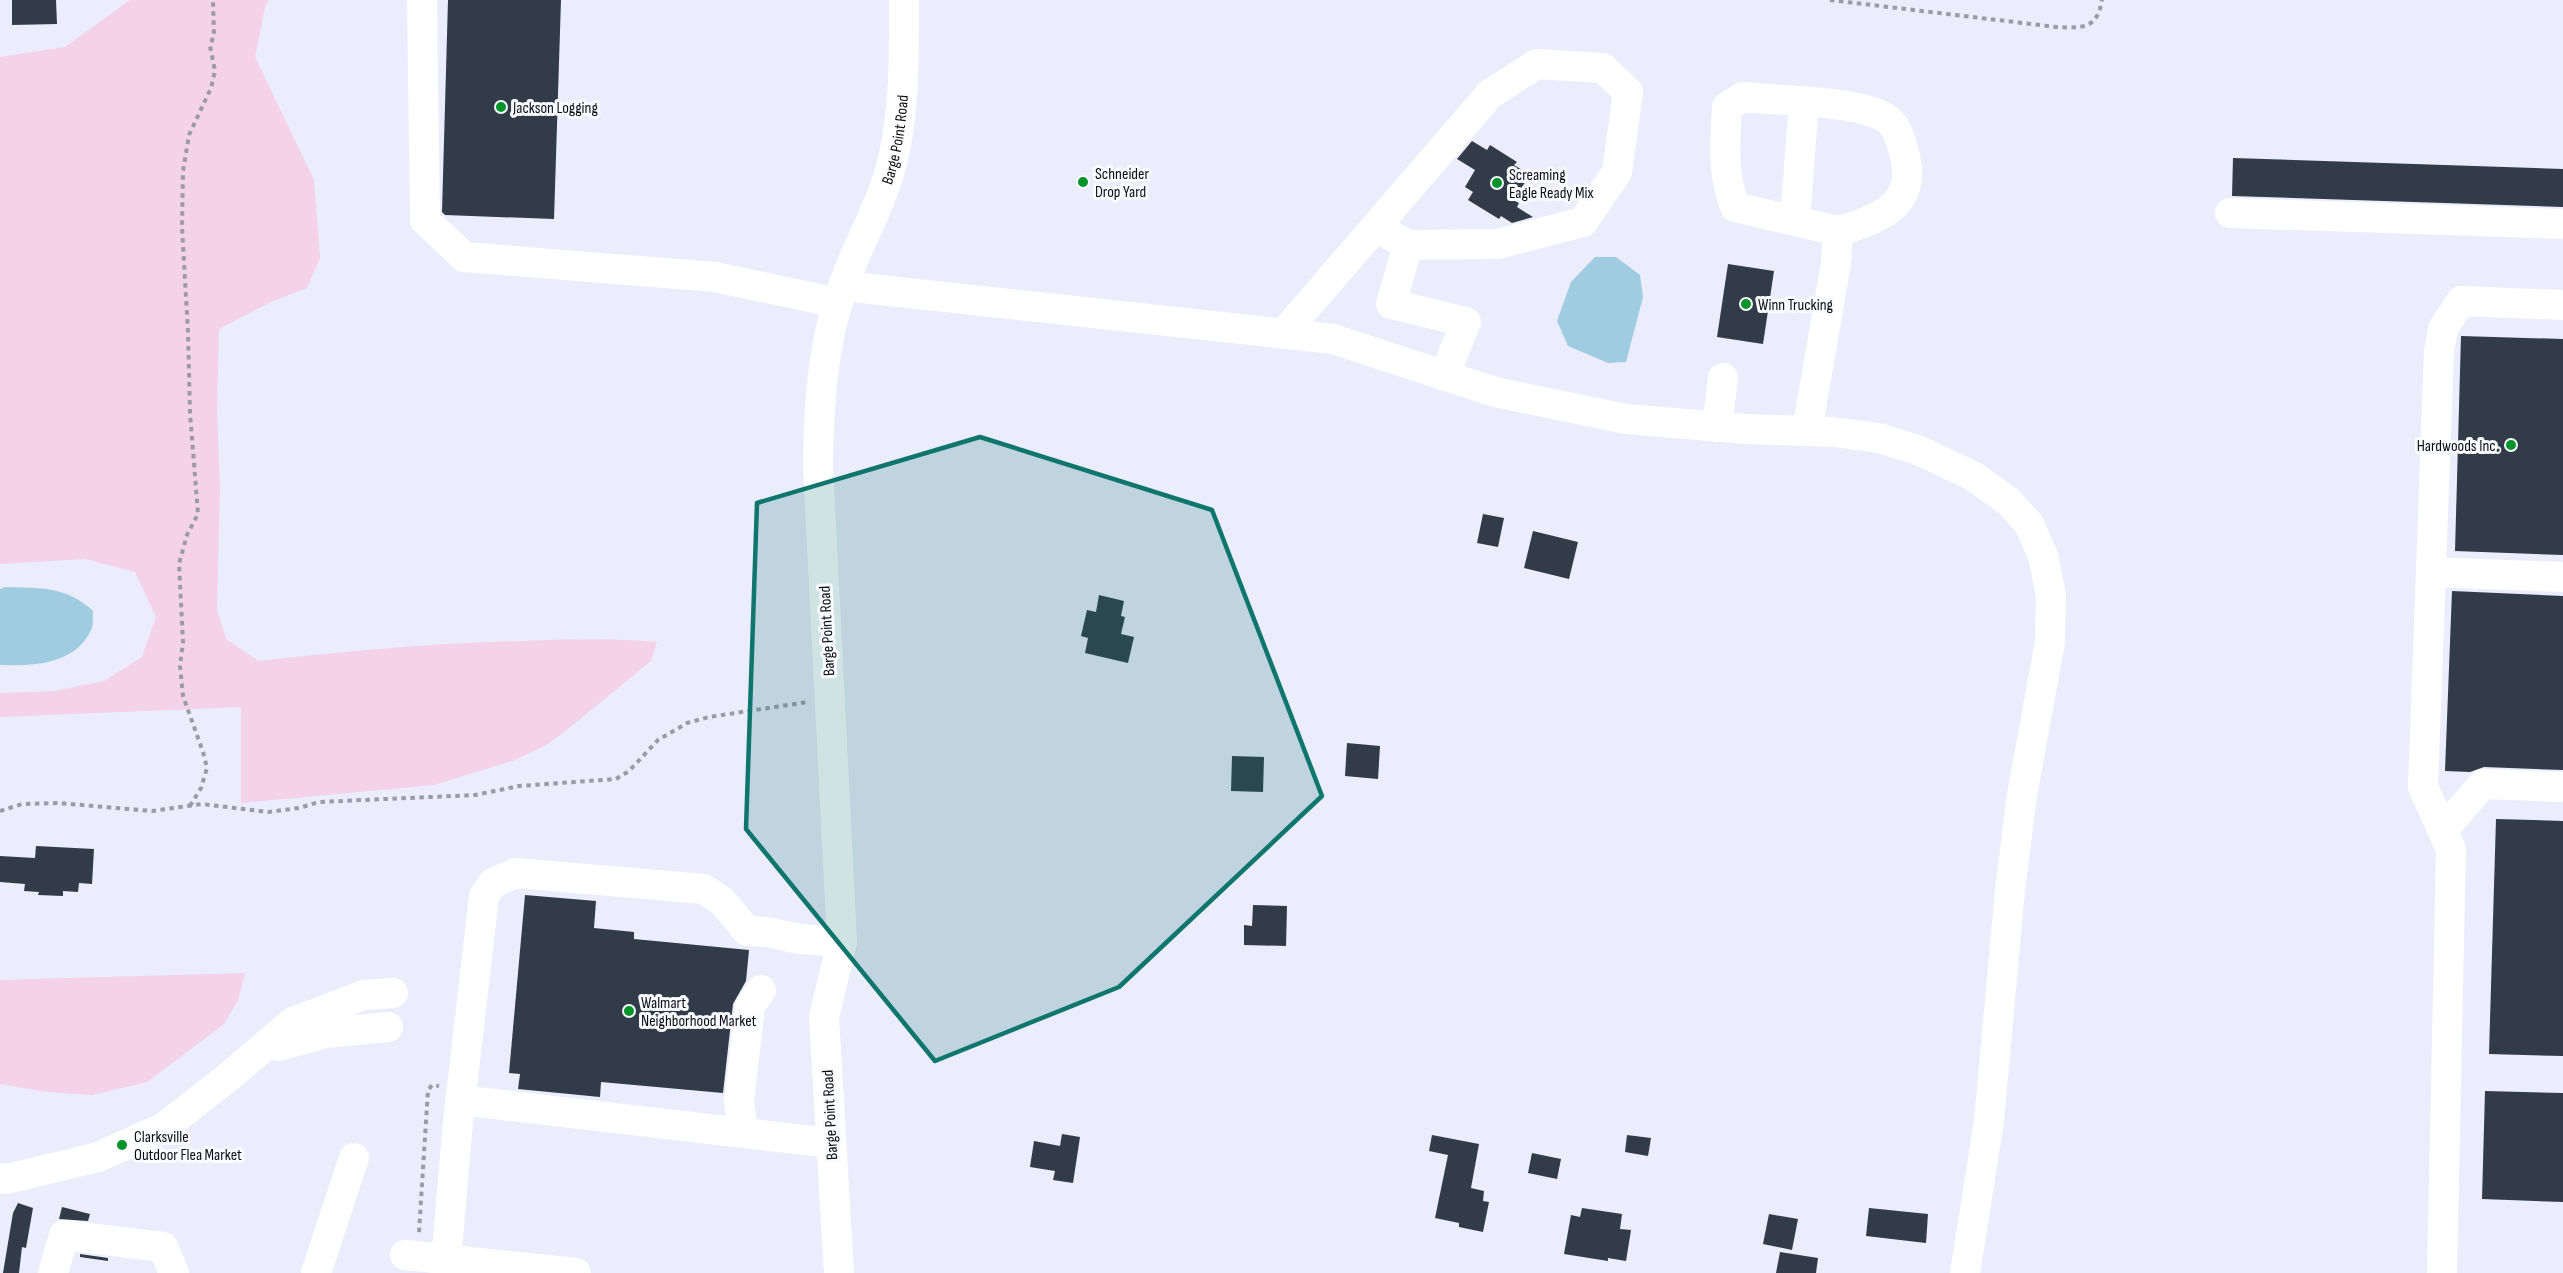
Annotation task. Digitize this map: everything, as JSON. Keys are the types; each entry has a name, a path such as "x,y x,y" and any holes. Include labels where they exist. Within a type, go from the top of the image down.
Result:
{"street":[{"path":"422,0 425,220 464,257 715,277 840,295 1333,339 1495,392 1626,419 1879,438 1918,450 1972,476 2008,501 2029,524 2043,556 2051,596 2050,642 2022,795 2010,890 1989,1121 1965,1273"},
{"name":"Barge Point Road","path":"839,1273 824,1017 842,942 818,466 819,406 824,358 840,295 893,160 903,97 904,0"},
{"path":"1284,333 1375,227 1490,94 1537,64 1603,68 1628,92 1617,172 1583,222 1498,244 1408,245 1375,227"},
{"path":"1743,97 1865,109 1888,118 1898,132 1908,165 1906,185 1892,209 1870,222 1838,231 1795,220 1735,207 1728,189 1724,151 1727,107 1743,97"},
{"path":"1795,220 1804,102"},
{"path":"2230,213 2563,224"},
{"path":"1807,431 1836,263 1838,231"},
{"path":"1408,245 1391,304 1466,322 1444,376"},
{"path":"2442,1273 2451,849 2423,787 2439,351 2443,329 2461,301 2563,305"},
{"path":"1717,427 1723,378"},
{"path":"2431,572 2563,577"},
{"path":"2443,830 2482,784 2563,787"},
{"path":"447,1267 460,1100 484,896 493,883 516,873 704,889 722,901 747,931 767,932 800,939 842,942"},
{"path":"743,1131 739,1101 750,1006 761,990"},
{"path":"2,1184 98,1157 163,1128 293,1022 364,995 393,993"},
{"path":"256,1054 295,1040 326,1033 388,1027"},
{"path":"460,1100 743,1131 830,1143"},
{"path":"315,1273 354,1158"},
{"path":"53,1273 64,1235 163,1247 174,1273"},
{"path":"405,1256 447,1267 576,1273"}],"path":[{"path":"190,807 201,788 207,768 183,696 180,666 182,605 179,564 187,535 198,514 189,402 182,227 183,171 189,135 211,88 215,71 210,46 214,35 213,0"},
{"path":"1830,0 2078,28 2090,25 2100,15 2102,0"},
{"path":"0,811 22,804 58,803 152,811 202,804 268,812 299,808 319,802 475,795 519,786 616,779 629,771 658,740 687,723 717,715 829,699"}],"highlighted area":[{"path":"980,437 1212,510 1322,796 1119,987 935,1061 746,829 757,503"}],"shaded area":[{"path":"130,0 269,0 265,7 255,57 314,180 320,258 307,288 273,301 219,329 217,411 220,486 217,609 226,639 259,661 458,644 591,639 657,642 651,661 546,745 515,760 434,785 241,803 241,707 0,717 0,693 54,691 104,681 142,657 156,617 135,572 85,559 0,564 0,57 65,47"},
{"path":"245,973 238,1000 224,1024 147,1082 92,1095 47,1092 0,1084 0,980"}],"water":[{"path":"1595,257 1616,257 1640,275 1643,297 1626,362 1608,363 1568,346 1557,321 1571,282"},
{"path":"5,587 52,590 83,603 93,611 91,630 84,642 64,657 52,661 26,665 0,665 0,589"}],"building":[{"path":"12,0 56,0 57,24 12,25"},
{"name":"Jackson Logging","path":"448,0 561,0 554,219 445,215 442,212"},
{"name":"Screaming Eagle Ready Mix","path":"1472,141 1487,150 1490,145 1517,162 1514,165 1530,175 1513,200 1519,203 1517,207 1533,217 1512,223 1501,216 1499,219 1468,200 1473,192 1465,187 1475,170 1457,159"},
{"path":"2233,158 2563,169 2563,207 2232,196"},
{"name":"Winn Trucking","path":"1728,264 1774,271 1763,344 1717,337"},
{"name":"Hardwoods Inc.","path":"2461,336 2563,339 2563,555 2455,551"},
{"path":"1483,514 1504,518 1498,547 1477,543"},
{"path":"1533,531 1578,542 1569,579 1524,568"},
{"path":"2452,591 2563,596 2563,770 2484,767 2470,772 2445,771"},
{"path":"1099,595 1124,601 1121,616 1125,617 1121,634 1134,637 1128,663 1085,653 1088,638 1081,636 1087,610 1096,612"},
{"path":"1347,743 1380,746 1378,779 1345,776"},
{"path":"1232,756 1264,757 1263,792 1231,791"},
{"path":"2496,819 2563,821 2563,1056 2489,1054"},
{"path":"36,846 94,849 92,884 79,883 78,892 63,891 63,896 38,895 39,892 24,891 25,884 0,882 0,856 35,858"},
{"name":"Walmart Neighborhood Market","path":"525,895 596,901 594,928 634,932 634,939 749,950 746,981 733,1004 723,1093 601,1082 600,1097 518,1089 520,1074 509,1073"},
{"path":"1253,905 1287,906 1286,946 1244,945 1244,925 1252,926"},
{"path":"2485,1091 2563,1093 2563,1202 2482,1199"},
{"path":"1062,1134 1080,1137 1073,1183 1053,1180 1055,1171 1030,1167 1034,1141 1060,1146"},
{"path":"1432,1135 1479,1144 1471,1188 1484,1191 1483,1201 1489,1202 1483,1232 1459,1227 1459,1223 1435,1218 1448,1155 1429,1151"},
{"path":"1627,1135 1651,1138 1648,1156 1625,1152"},
{"path":"1532,1153 1561,1159 1557,1179 1528,1173"},
{"path":"18,1203 33,1208 26,1248 22,1247 19,1273 3,1273 13,1213"},
{"path":"62,1207 90,1214 88,1221 59,1219"},
{"path":"1582,1208 1622,1214 1620,1229 1631,1230 1626,1261 1608,1258 1608,1261 1564,1254 1571,1215 1580,1217"},
{"path":"1869,1208 1928,1214 1926,1243 1866,1236"},
{"path":"1769,1214 1798,1219 1792,1250 1763,1244"},
{"path":"1780,1252 1818,1258 1816,1273 1776,1273"},
{"path":"80,1254 108,1258 108,1261 80,1257"}],"place":[{"name":"Jackson Logging","path":"501,107"},
{"name":"Schneider Drop Yard","path":"1083,182"},
{"name":"Screaming Eagle Ready Mix","path":"1497,183"},
{"name":"Winn Trucking","path":"1746,304"},
{"name":"Hardwoods Inc.","path":"2511,445"},
{"name":"Walmart Neighborhood Market","path":"629,1011"},
{"name":"Clarksville Outdoor Flea Market","path":"122,1145"}]}
